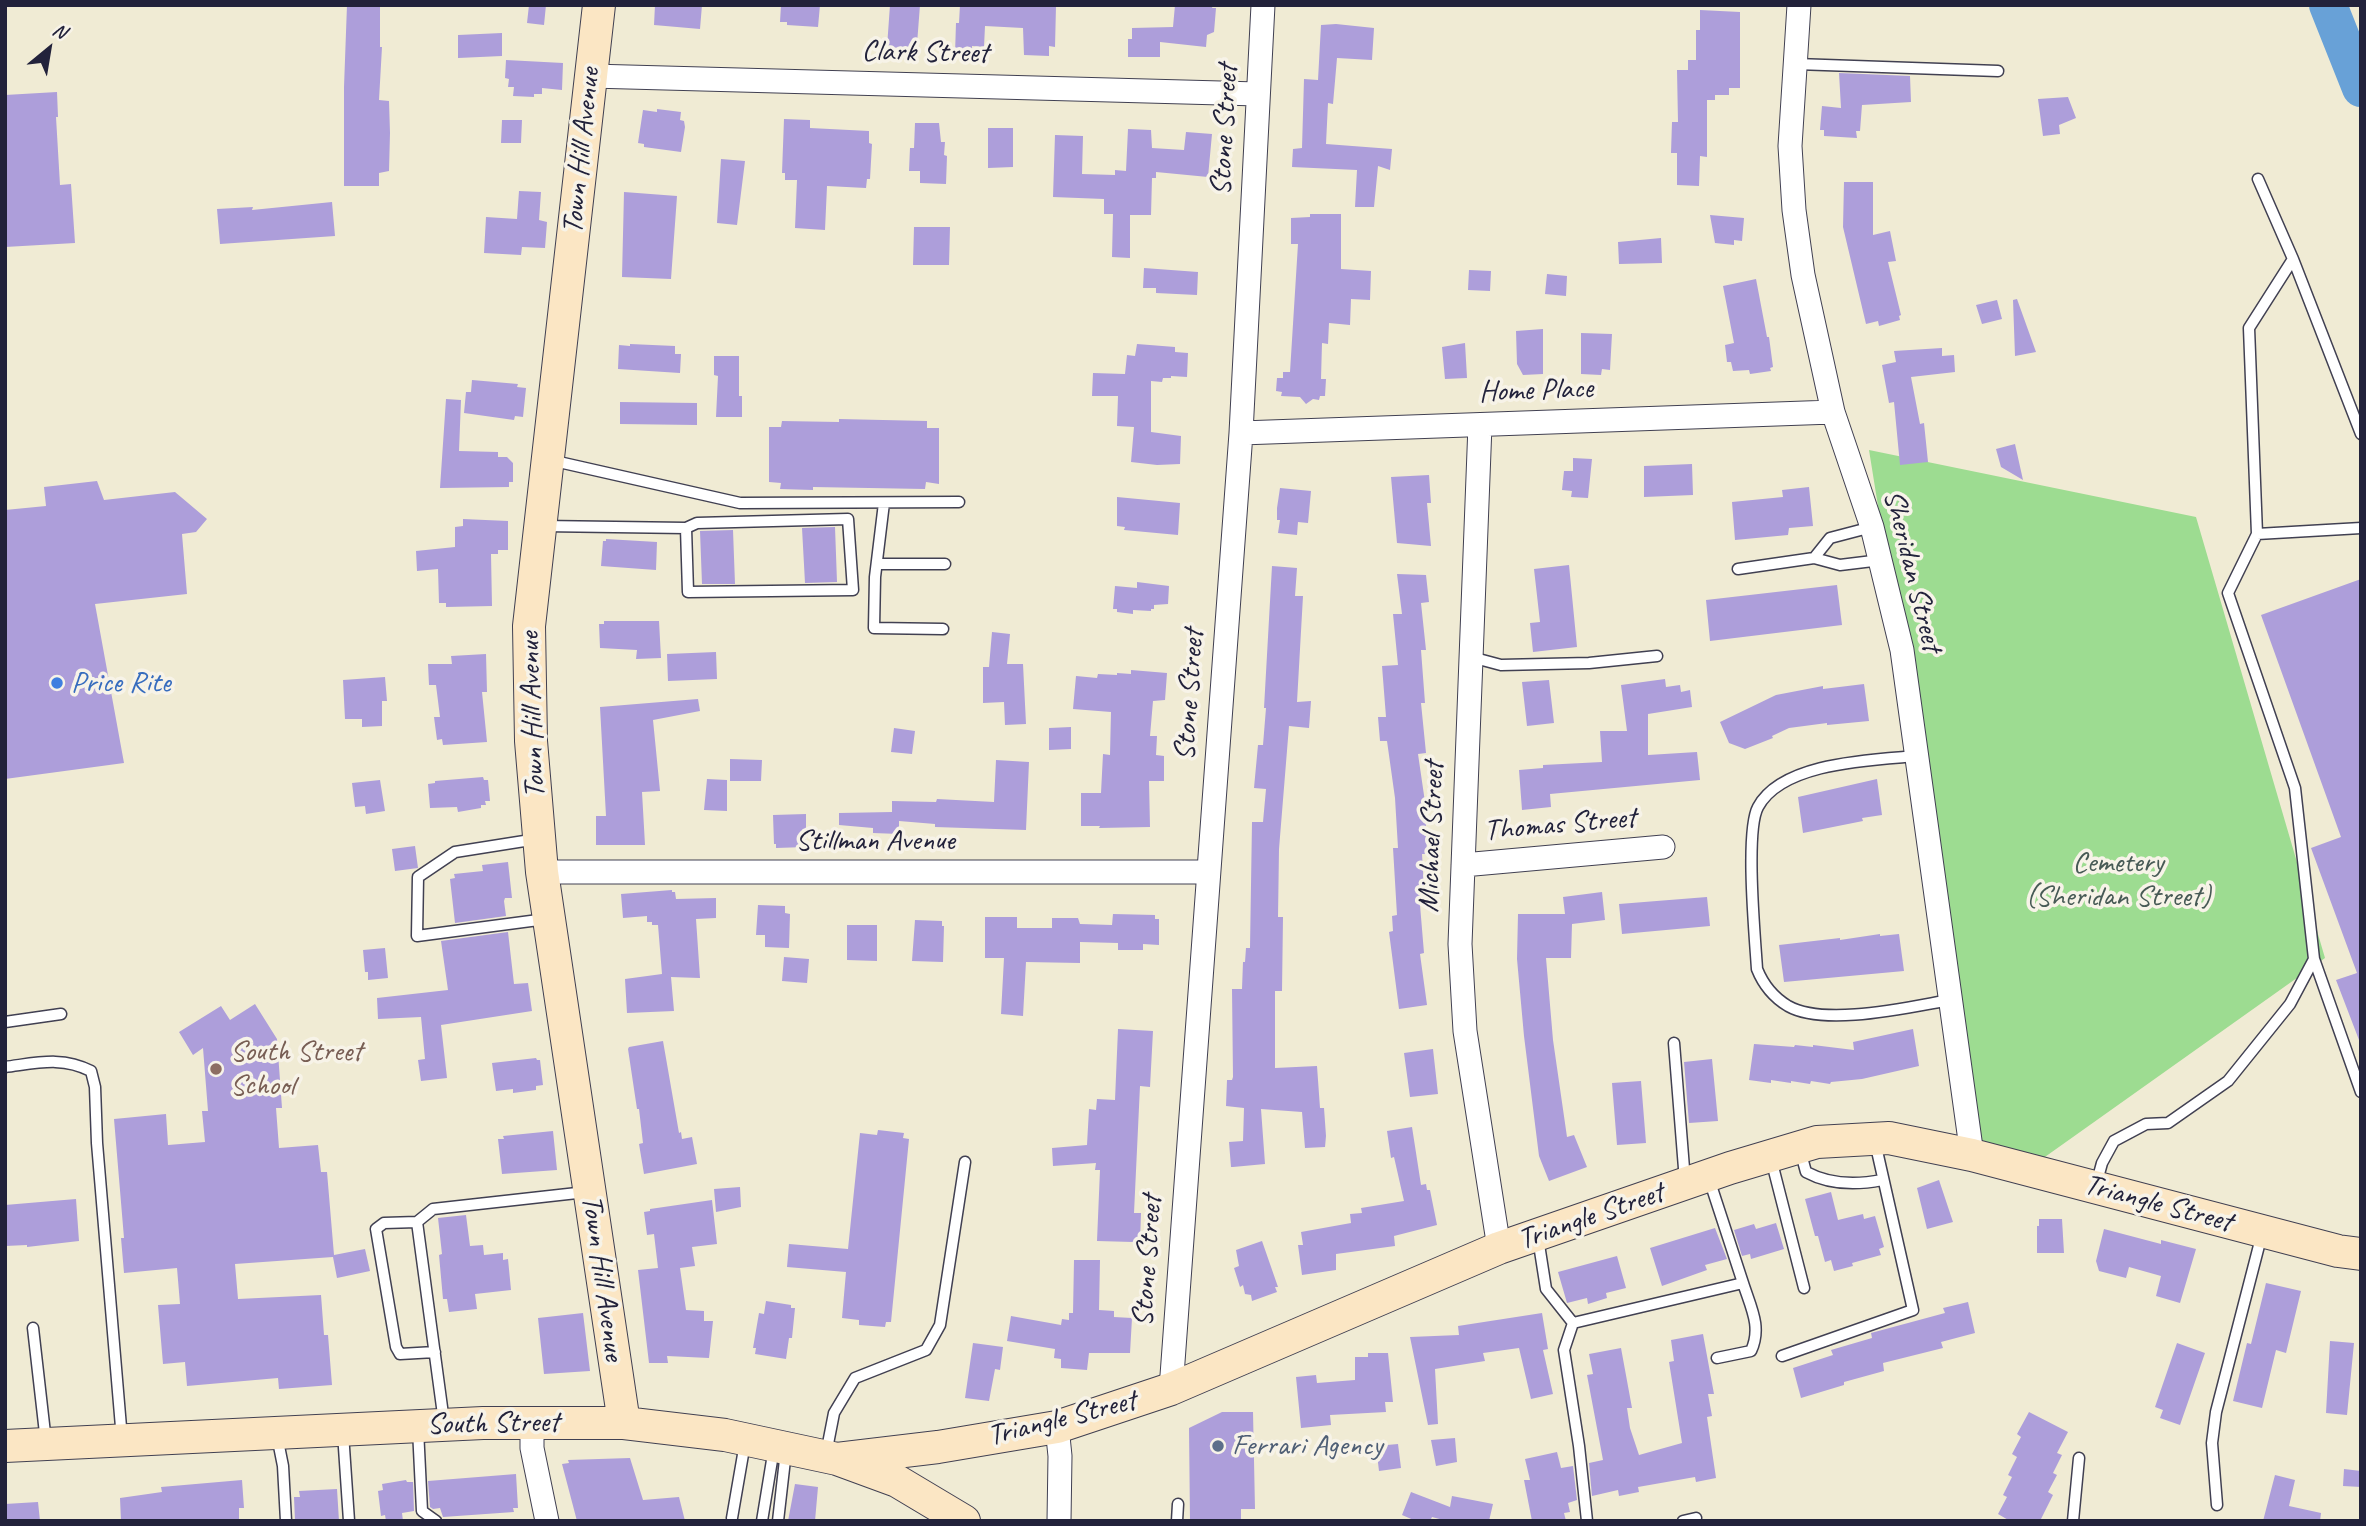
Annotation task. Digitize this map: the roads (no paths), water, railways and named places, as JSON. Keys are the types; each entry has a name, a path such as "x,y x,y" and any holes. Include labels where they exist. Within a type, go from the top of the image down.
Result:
{"street":[{"name":"Town Hill Avenue","path":"599,5 529,626 531,741 542,872 624,1423"},
{"name":"Stone Street","path":"1171,1389 1241,433 1263,5"},
{"name":"Sheridan Street","path":"1799,5 1790,146 1794,210 1803,275 1833,412 1872,527 1902,650 1972,1156"},
{"name":"Clark Street","path":"591,76 1258,93"},
{"name":"Home Place","path":"1241,433 1833,412"},
{"name":"Michael Street","path":"1480,425 1460,944 1465,1031 1499,1248"},
{"name":"Thomas Street","path":"1462,864 1663,847"},
{"name":"Stillman Avenue","path":"542,872 1208,872"},
{"name":"Triangle Street","path":"831,1458 938,1447 1057,1427 1171,1389 1499,1248 1817,1142 1889,1138 1972,1156 2361,1254"},
{"path":"532,1422 532,1448 547,1521"},
{"name":"South Street","path":"5,1446 431,1425 624,1423 769,1445 831,1458 897,1481 964,1521"},
{"path":"1057,1427 1060,1456 1059,1521"}],"lane":[{"path":"1796,64 1998,71"},
{"path":"2258,178 2361,435"},
{"path":"2292,259 2249,328 2257,534 2228,593 2295,788 2314,960 2361,1093"},
{"path":"548,460 740,503 959,502"},
{"path":"884,503 877,564 874,628 943,629"},
{"path":"540,526 686,528 697,523 848,519 853,590 688,592 686,528"},
{"path":"1814,558 1830,538 1872,527"},
{"path":"2257,534 2361,528"},
{"path":"1738,569 1814,558 1840,565 1881,560"},
{"path":"877,564 945,564"},
{"path":"1471,657 1502,665 1589,663 1657,656"},
{"path":"1917,756 1827,767 1790,778 1780,784 1758,807 1751,835 1757,969 1762,981 1774,996 1789,1007 1806,1013 1852,1015 1950,1000"},
{"path":"539,838 455,852 418,877 417,936 549,919"},
{"path":"2095,1188 2102,1163 2114,1141 2146,1124 2168,1123 2228,1081 2290,1004 2314,960"},
{"path":"5,1022 61,1014"},
{"path":"1674,1043 1697,1180 1743,1283 1756,1324 1757,1338 1751,1352 1717,1359"},
{"path":"5,1067 55,1061 76,1063 91,1071 95,1087 97,1143 123,1441"},
{"path":"1782,1356 1913,1310 1874,1139"},
{"path":"1785,1152 1812,1175 1855,1184 1882,1180"},
{"path":"1785,1152 1804,1288"},
{"path":"831,1458 834,1413 855,1378 926,1350 940,1325 965,1162"},
{"path":"435,1352 400,1354 396,1347 376,1229 384,1223 417,1222 433,1209 589,1191"},
{"path":"417,1222 435,1352 422,1511 436,1521"},
{"path":"2217,1505 2212,1443 2217,1412 2262,1231"},
{"path":"1537,1235 1546,1289 1573,1323"},
{"path":"1573,1323 1743,1283"},
{"path":"1573,1323 1564,1350 1587,1521"},
{"path":"33,1328 46,1444"},
{"path":"342,1430 349,1521"},
{"path":"277,1434 286,1521"},
{"path":"732,1518 769,1445"},
{"path":"762,1521 769,1445"},
{"path":"769,1445 778,1521"},
{"path":"2073,1521 2079,1458"},
{"path":"1177,1521 1178,1504"},
{"path":"1683,1521 1696,1518"}],"waterway":[{"path":"2328,5 2361,88"}],"place":[{"name":"Price Rite","path":"57,683"},
{"name":"South Street School","path":"216,1069"},
{"name":"Ferrari Agency","path":"1218,1446"}],"park label":[{"name":"Cemetery (Sheridan Street)","path":"2118,880"}]}
